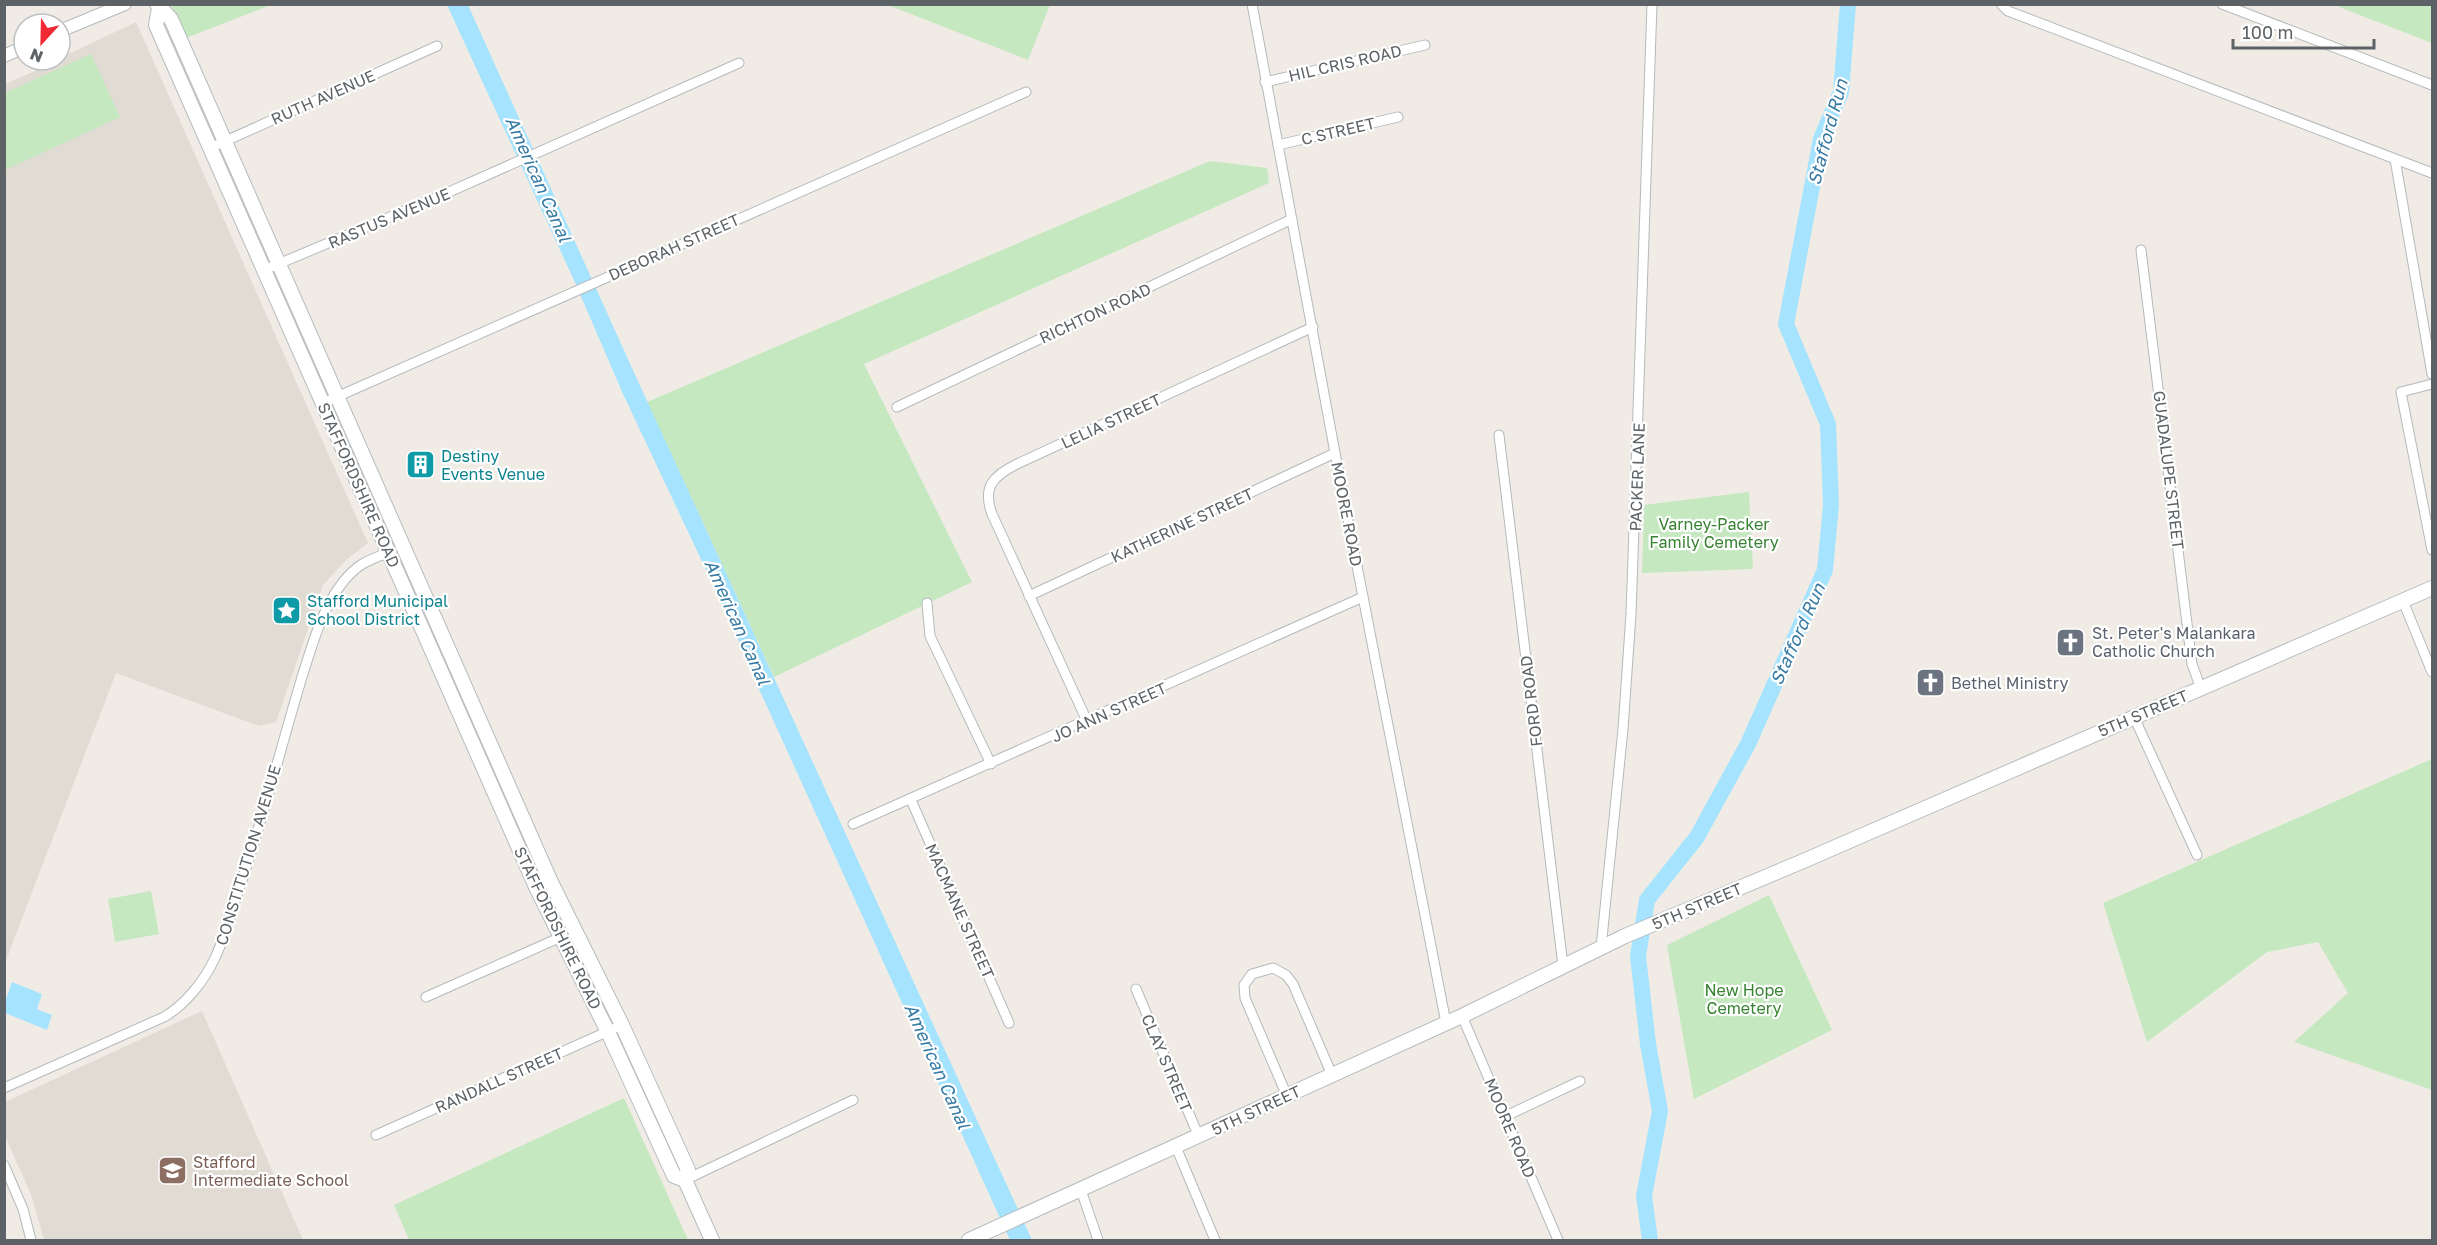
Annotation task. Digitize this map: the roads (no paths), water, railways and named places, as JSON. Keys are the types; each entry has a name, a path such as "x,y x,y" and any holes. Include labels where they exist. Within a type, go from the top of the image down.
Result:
{"main road":[{"name":"STAFFORDSHIRE ROAD","path":"158,6 171,19 550,880 622,1025 688,1170 685,1180 712,1240"},
{"name":"STAFFORDSHIRE ROAD","path":"158,6 156,25 531,877 608,1032 674,1176 685,1180"},
{"name":"5TH STREET","path":"969,1240 1462,1016 1625,936 2433,588"}],"street":[{"path":"72,26 125,4"},
{"name":"MOORE ROAD","path":"1252,4 1335,453 1446,1023"},
{"name":"PACKER LANE","path":"1601,948 1623,729 1631,614 1652,4"},
{"path":"2001,4 2008,11 2433,173"},
{"path":"2222,4 2433,85"},
{"name":"HIL CRIS ROAD","path":"1265,82 1425,45"},
{"name":"RUTH AVENUE","path":"210,148 436,46"},
{"name":"RASTUS AVENUE","path":"264,270 739,63"},
{"name":"DEBORAH STREET","path":"323,404 1026,92"},
{"name":"C STREET","path":"1278,145 1398,117"},
{"path":"2395,159 2433,374"},
{"name":"RICHTON ROAD","path":"897,407 1292,219"},
{"name":"GUADALUPE STREET","path":"2141,250 2192,664 2201,688"},
{"path":"285,316 299,310"},
{"name":"LELIA STREET","path":"1087,722 988,504 990,485 999,474 1313,327"},
{"path":"2433,384 2401,392 2433,550"},
{"name":"FORD ROAD","path":"1498,435 1563,966"},
{"name":"KATHERINE STREET","path":"1029,596 1335,453"},
{"name":"CONSTITUTION AVENUE","path":"4,1088 164,1017 185,999 206,974 215,958 244,875 309,658 328,606 342,583 368,559 402,546"},
{"name":"JO ANN STREET","path":"854,824 1363,597"},
{"path":"2403,602 2433,672"},
{"path":"927,603 930,636 991,764"},
{"path":"2134,717 2197,855"},
{"name":"MACMANE STREET","path":"911,800 1009,1023"},
{"path":"426,998 561,937"},
{"path":"1287,1096 1245,998 1244,985 1252,974 1273,968 1286,975 1293,984 1332,1075"},
{"name":"CLAY STREET","path":"1136,989 1199,1137"},
{"name":"MOORE ROAD","path":"1462,1016 1558,1240"},
{"name":"RANDALL STREET","path":"375,1135 622,1025"},
{"path":"1506,1116 1580,1081"},
{"path":"685,1180 853,1100"},
{"path":"1176,1147 1215,1240"},
{"path":"4,1165 9,1187 23,1209 31,1240"},
{"path":"1081,1190 1098,1240"}],"water":[{"name":"American Canal","path":"447,5 468,5 1032,1240 1010,1240 732,625 623,394 573,278"},
{"path":"12,982 42,994 37,1009 52,1015 47,1030 5,1013 5,1002"}],"waterway":[{"name":"Stafford Run","path":"1650,1240 1644,1196 1660,1111 1648,1044 1638,956 1647,900 1697,837 1748,744 1825,570 1831,505 1828,424 1786,324 1821,139 1841,92 1848,4"}],"place":[{"name":"Destiny Events Venue","path":"420,465"},
{"name":"Stafford Municipal School District","path":"286,610"},
{"name":"St. Peter's Malankara Catholic Church","path":"2071,642"},
{"name":"Bethel Ministry","path":"1930,683"},
{"name":"Stafford Intermediate School","path":"172,1171"}],"park label":[{"name":"Varney-Packer Family Cemetery","path":"1714,533"},
{"name":"New Hope Cemetery","path":"1744,999"}]}
